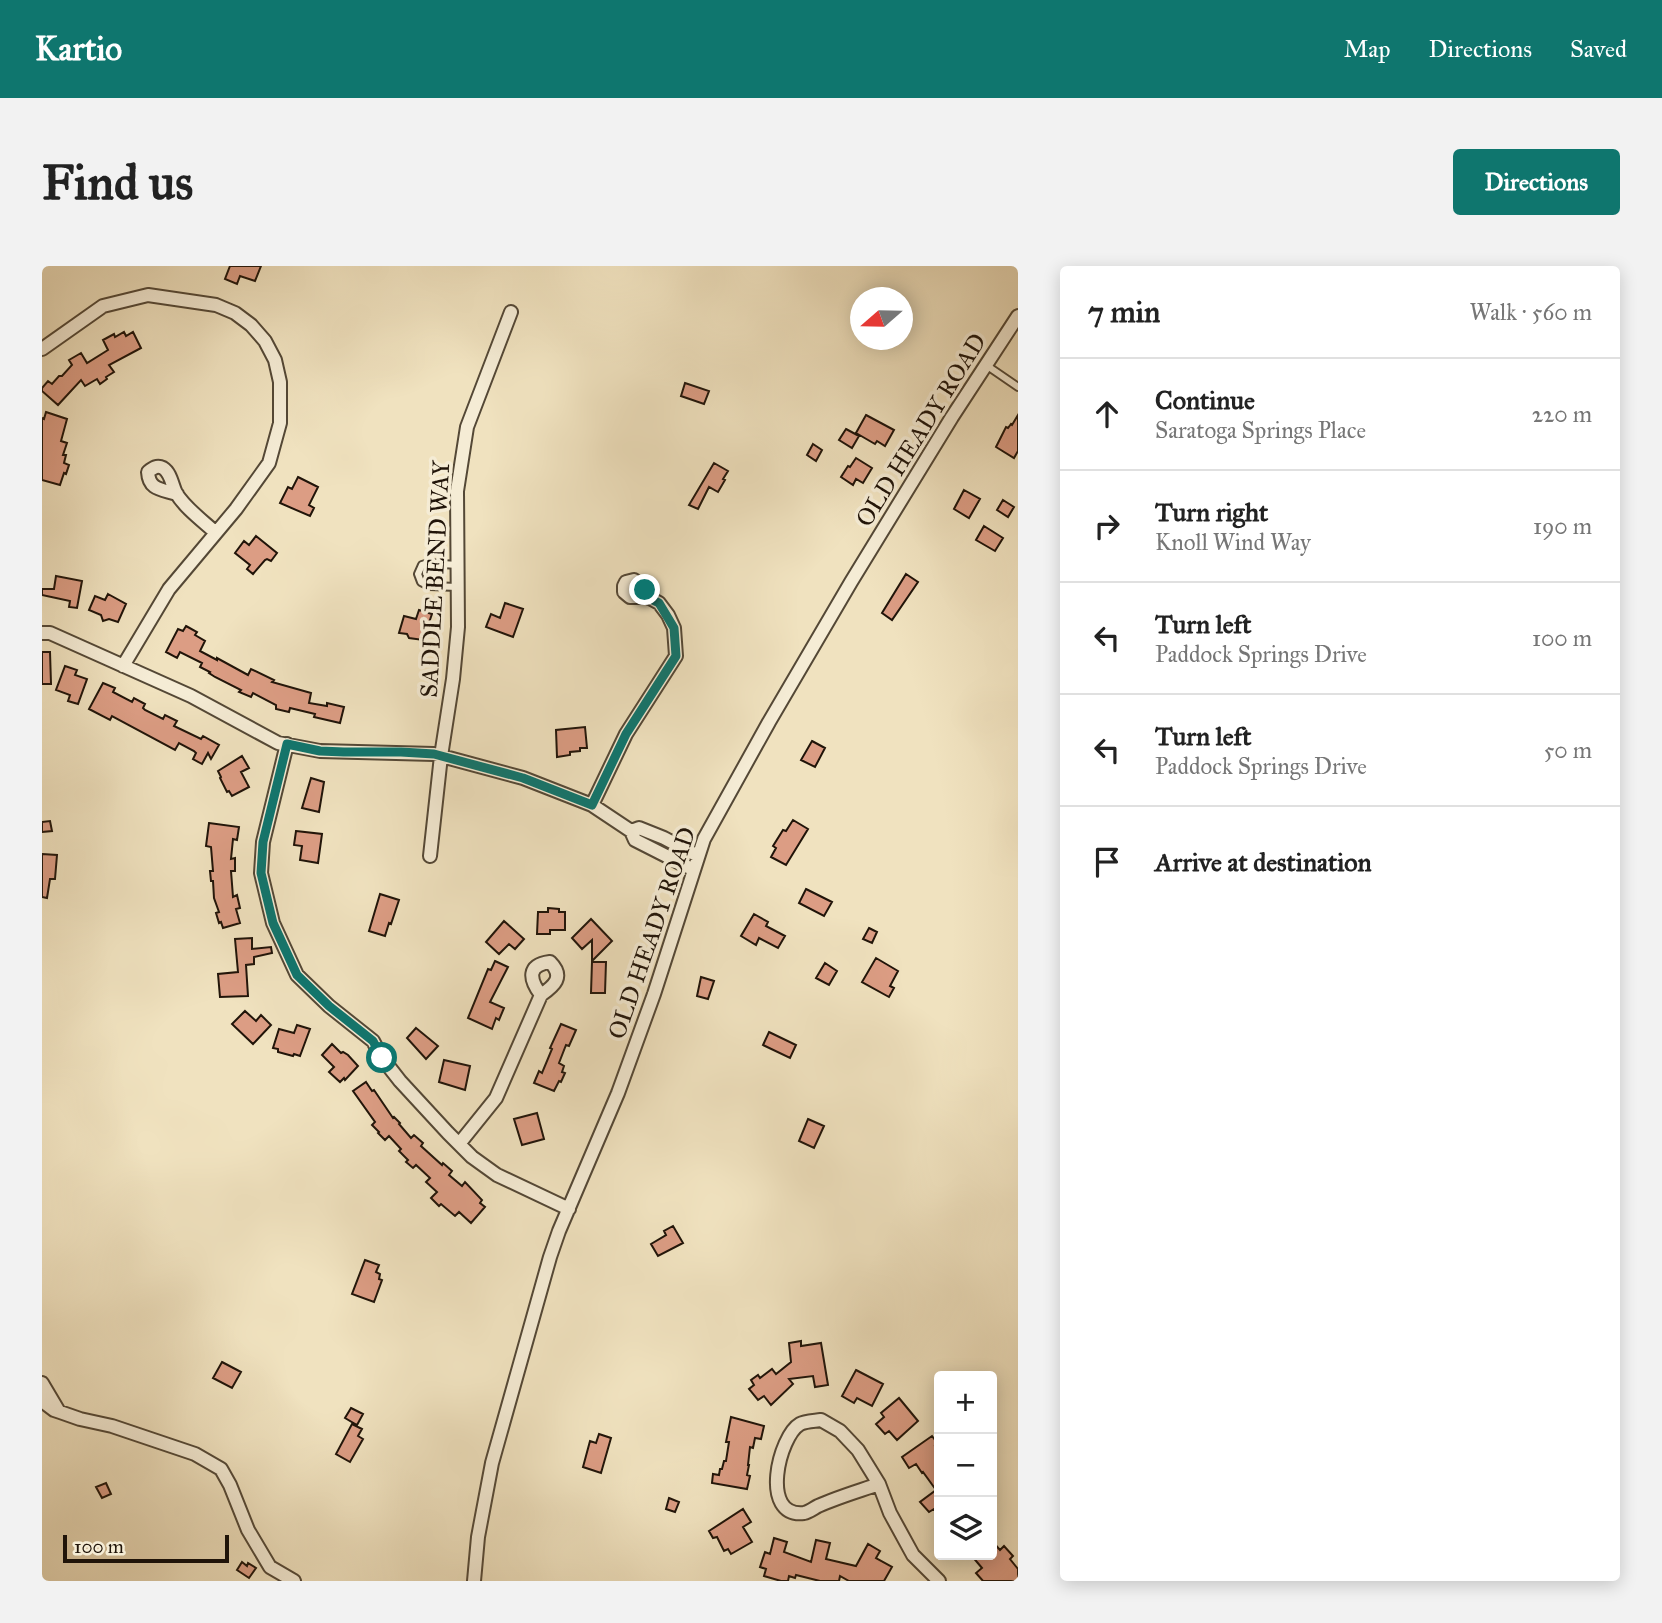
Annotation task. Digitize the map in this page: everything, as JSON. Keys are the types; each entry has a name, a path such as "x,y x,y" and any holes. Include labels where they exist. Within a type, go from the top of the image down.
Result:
{"street":[{"path":"42,349 103,306 148,295 216,305 234,313 251,325 265,341 275,360 280,382 281,423 269,463 236,509 169,589 123,666"},
{"name":"SADDLE BEND WAY","path":"430,856 458,627 457,491 467,427 511,312"},
{"name":"OLD HEADY ROAD","path":"474,1581 478,1537 492,1463 533,1311 550,1257 618,1093 654,994 704,839 851,582 951,417 1018,316"},
{"path":"177,494 216,533"},
{"path":"592,805 626,734 676,656 674,628 659,603 649,598"},
{"path":"42,633 50,633 191,696 278,743 320,751 434,754 523,778 592,805 631,831 635,840 694,870"},
{"path":"287,744 263,842 261,873 273,923 297,975 329,1006 373,1041 400,1081 472,1157 497,1175 569,1209"},
{"path":"631,831 639,828 698,856"},
{"path":"459,1144 496,1098 541,995"},
{"path":"42,1383 60,1412"},
{"path":"42,1401 54,1410 195,1454 221,1469 248,1530 270,1567 294,1581"},
{"path":"879,1484 806,1513 790,1512 779,1502 777,1486 785,1441 799,1424 821,1420 840,1431 858,1450 879,1484 890,1513 913,1555 939,1581"}],"lane":[{"path":"986,365 1018,387"},
{"path":"457,565 429,563 422,565 418,574 421,582 429,586 458,587"}],"building":[{"path":"230,266 261,266 255,281 240,276 237,284 225,279"},
{"path":"124,332 126,336 133,332 141,348 109,365 114,372 106,377 107,379 100,384 97,379 85,386 81,380 58,405 42,391 48,381 52,384 72,365 69,360 81,353 87,363 108,350 103,340"},
{"path":"685,383 709,391 704,404 681,396"},
{"path":"46,412 67,419 61,441 67,443 63,455 66,455 64,463 69,465 60,485 42,480 42,418 44,419"},
{"path":"866,415 894,430 885,446 877,441 875,444 856,433"},
{"path":"1018,415 1018,451 1014,458 996,447 1006,427 1012,425"},
{"path":"846,429 859,436 852,448 839,440"},
{"path":"813,444 822,450 816,461 807,455"},
{"path":"856,458 872,468 863,483 856,479 853,485 841,477"},
{"path":"714,463 728,471 718,492 709,487 698,509 689,505"},
{"path":"298,477 318,487 309,505 314,508 310,516 280,503 288,487 292,489"},
{"path":"964,490 980,499 969,518 954,509"},
{"path":"1003,500 1014,507 1008,517 997,510"},
{"path":"984,526 1003,538 995,551 976,540"},
{"path":"256,536 277,553 271,561 265,560 253,574 247,569 250,565 235,553 244,541 249,545"},
{"path":"906,574 918,582 892,620 882,613"},
{"path":"56,576 82,581 77,608 69,607 70,601 42,595 42,589 54,589"},
{"path":"108,594 126,604 118,622 109,619 103,621 101,615 89,610 95,596 105,600"},
{"path":"505,603 523,609 513,637 486,627 491,614 500,618"},
{"path":"419,610 432,614 423,640 399,633 404,616 416,619"},
{"path":"186,626 197,632 195,635 205,641 200,651 217,660 248,675 251,669 274,680 272,682 311,693 309,703 344,707 340,723 290,708 289,712 276,709 276,705 253,693 251,697 239,692 241,690 200,667 202,663 180,652 177,658 166,652 178,629 183,631"},
{"path":"42,652 50,652 51,684 42,684"},
{"path":"65,666 77,670 75,675 87,679 78,704 68,701 70,695 56,690"},
{"path":"103,683 115,688 113,692 132,702 134,698 145,704 145,710 163,719 165,715 177,721 174,726 219,745 211,759 208,753 202,764 193,759 196,753 194,751 179,743 175,750 112,716 110,720 89,709"},
{"path":"585,727 587,748 557,757 556,730"},
{"path":"812,741 825,748 815,767 801,760"},
{"path":"242,756 249,768 241,772 249,787 232,796 227,792 218,771"},
{"path":"311,778 324,782 319,812 302,808"},
{"path":"793,820 808,829 786,865 771,857 776,848 773,846"},
{"path":"50,821 52,831 42,832 42,822"},
{"path":"209,823 239,827 237,840 233,839 231,859 235,858 235,871 231,871 233,897 237,895 240,908 236,909 240,923 223,928 216,913 219,912 211,881 211,847 206,846"},
{"path":"296,831 322,834 318,863 300,860 302,846 294,845"},
{"path":"42,854 57,855 55,879 50,879 47,898 42,897"},
{"path":"806,889 832,902 824,916 799,903"},
{"path":"380,894 399,900 385,936 369,931"},
{"path":"548,908 565,912 565,930 550,930 550,934 537,934 538,912 548,912"},
{"path":"754,914 768,922 766,926 785,936 778,948 759,938 756,945 741,936"},
{"path":"591,919 612,941 592,961 592,940 582,949 572,938"},
{"path":"504,921 524,939 515,949 509,944 499,954 486,942"},
{"path":"869,928 877,932 872,943 863,939"},
{"path":"252,938 252,949 271,947 272,953 254,957 254,964 246,965 248,996 220,997 218,974 238,972 235,939"},
{"path":"876,958 898,971 890,986 894,988 889,997 862,982"},
{"path":"495,961 508,967 490,1002 504,1008 492,1029 468,1018 488,969 491,970"},
{"path":"592,962 606,962 605,993 591,993"},
{"path":"825,963 837,971 829,985 816,978"},
{"path":"701,977 714,981 708,999 697,996"},
{"path":"245,1011 256,1021 261,1015 271,1025 253,1044 232,1024"},
{"path":"561,1024 576,1030 559,1063 564,1066 562,1072 565,1073 554,1091 534,1083 539,1071 542,1073"},
{"path":"297,1025 310,1029 300,1056 278,1052 278,1049 273,1048 279,1029 294,1033"},
{"path":"416,1028 438,1046 426,1059 407,1038"},
{"path":"769,1032 796,1045 790,1058 763,1045"},
{"path":"332,1044 358,1066 340,1082 329,1072 334,1067 322,1055"},
{"path":"444,1060 470,1066 465,1090 439,1082"},
{"path":"366,1082 411,1138 414,1135 423,1143 421,1146 452,1171 449,1175 462,1186 465,1182 482,1200 480,1203 485,1207 471,1223 459,1212 455,1216 441,1204 439,1206 431,1198 437,1192 426,1182 430,1178 416,1165 413,1168 406,1162 408,1160 399,1151 401,1149 389,1136 385,1140 372,1125 375,1122 353,1091"},
{"path":"537,1113 544,1139 522,1145 514,1119"},
{"path":"808,1119 824,1126 814,1148 799,1141"},
{"path":"673,1226 683,1243 658,1256 651,1244 666,1235 664,1231"},
{"path":"365,1260 379,1265 376,1272 382,1280 374,1302 352,1294"},
{"path":"801,1341 801,1346 821,1343 828,1385 815,1387 813,1376 789,1379 793,1384 771,1405 764,1396 758,1400 749,1389 754,1385 751,1380 758,1375 760,1378 772,1369 776,1374 791,1362 789,1343"},
{"path":"222,1362 241,1372 232,1388 213,1378"},
{"path":"856,1370 883,1384 872,1406 857,1398 854,1403 842,1396"},
{"path":"899,1398 918,1421 897,1440 889,1431 885,1434 876,1424 884,1417 881,1413"},
{"path":"351,1408 363,1414 357,1425 345,1418"},
{"path":"731,1417 764,1426 761,1439 755,1438 753,1448 750,1447 747,1489 712,1483 713,1474 719,1475 726,1461 729,1442 726,1442"},
{"path":"352,1424 362,1429 358,1436 363,1439 350,1462 336,1454"},
{"path":"599,1434 611,1438 601,1473 583,1467 590,1441 596,1443"},
{"path":"932,1436 934,1487 916,1464 909,1468 902,1457"},
{"path":"106,1483 111,1494 102,1498 96,1487"},
{"path":"934,1492 934,1509 929,1512 920,1502"},
{"path":"669,1498 679,1502 675,1512 666,1509"},
{"path":"743,1509 751,1522 743,1527 752,1542 731,1554 728,1549 724,1551 717,1537 713,1538 709,1531"},
{"path":"774,1538 787,1542 784,1552 811,1562 816,1540 830,1543 826,1559 856,1566 868,1544 880,1551 876,1558 892,1567 884,1581 849,1581 840,1576 839,1581 820,1581 796,1575 795,1578 789,1576 788,1581 781,1581 764,1576 766,1569 760,1567 765,1552 770,1554"},
{"path":"1004,1546 1013,1556 1010,1559 1018,1569 1018,1581 983,1581 976,1573 982,1568 975,1560 997,1560 997,1547 1000,1550"},
{"path":"242,1562 256,1568 249,1578 237,1570"}],"route":[{"path":"382,1058 373,1041 329,1006 297,975 273,923 261,873 263,842 287,744 320,751 434,754 523,778 592,805 626,734 676,656 674,628 659,603 649,598 645,590"}]}
